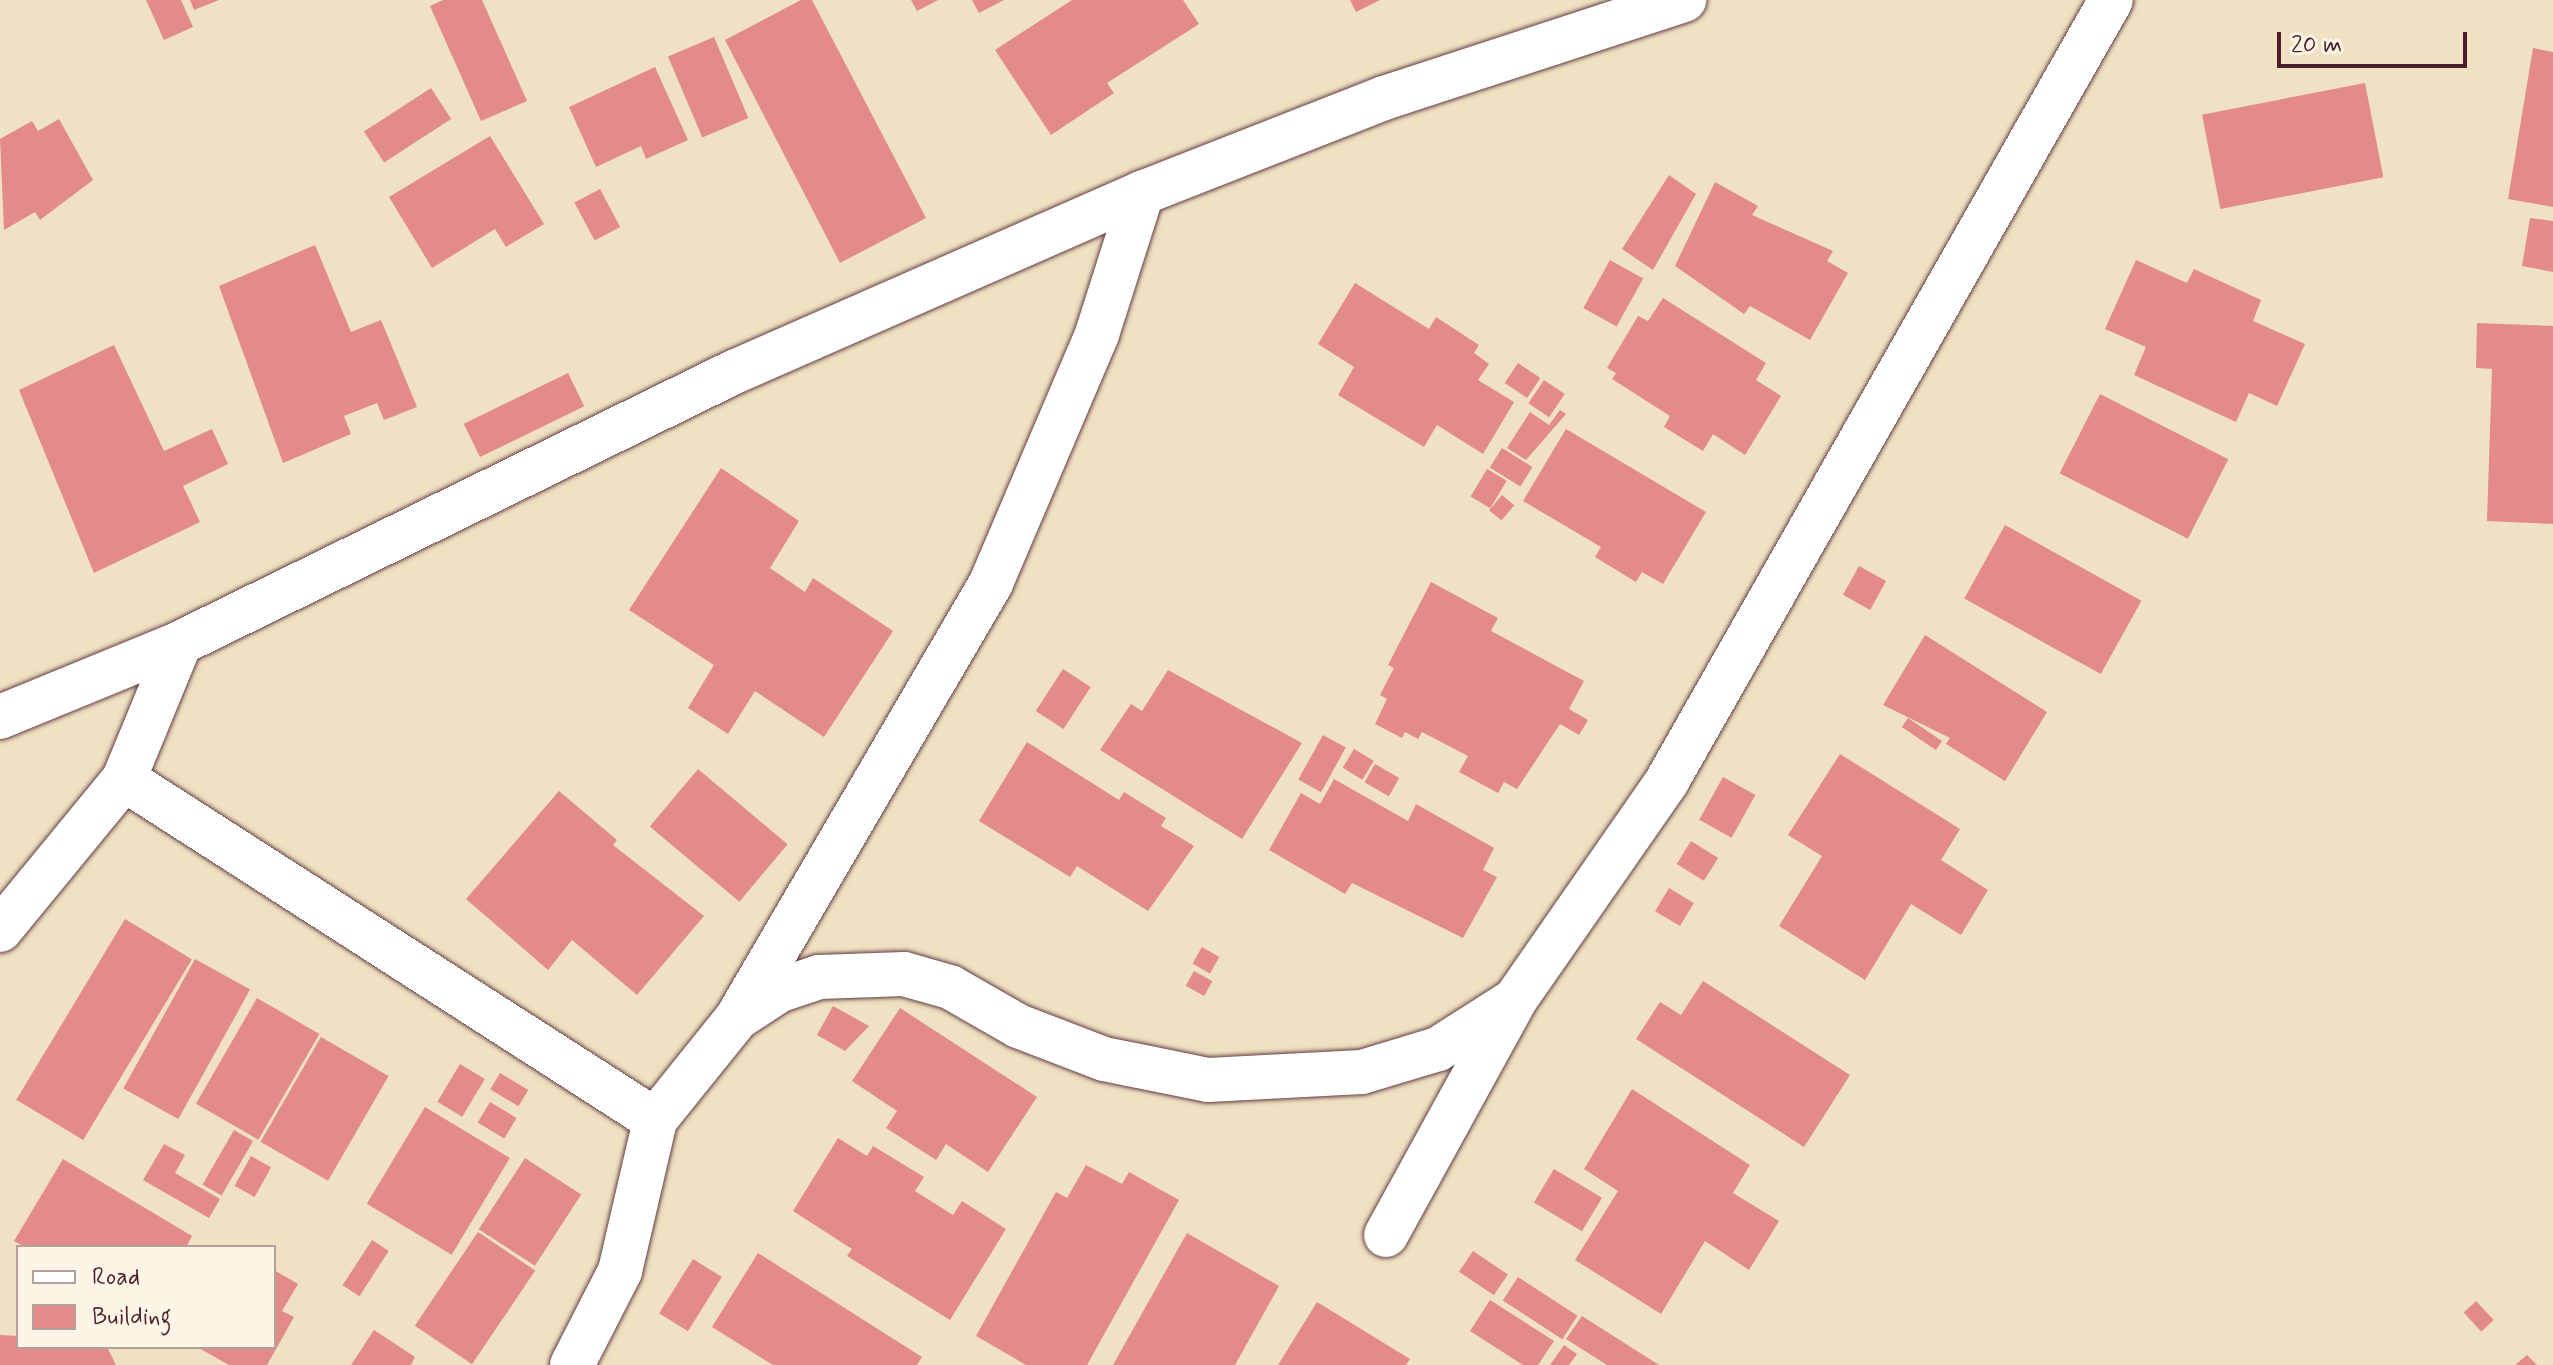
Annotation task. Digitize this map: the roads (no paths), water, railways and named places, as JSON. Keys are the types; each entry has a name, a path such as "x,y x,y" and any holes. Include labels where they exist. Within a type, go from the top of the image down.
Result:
{"street":[{"path":"0,717 180,643 734,372 1142,193 1384,98 1684,0"},
{"path":"1386,1235 1515,1000 1667,781 2111,0"},
{"path":"572,1365 620,1271 655,1120 737,1018 991,583 1097,334 1142,193"},
{"path":"0,930 124,779 180,643"},
{"path":"124,779 655,1120"},
{"path":"737,1018 780,990 819,977 904,974 950,987 1018,1026 1104,1059 1208,1080 1296,1080 1362,1072 1438,1049 1515,1000"}]}
